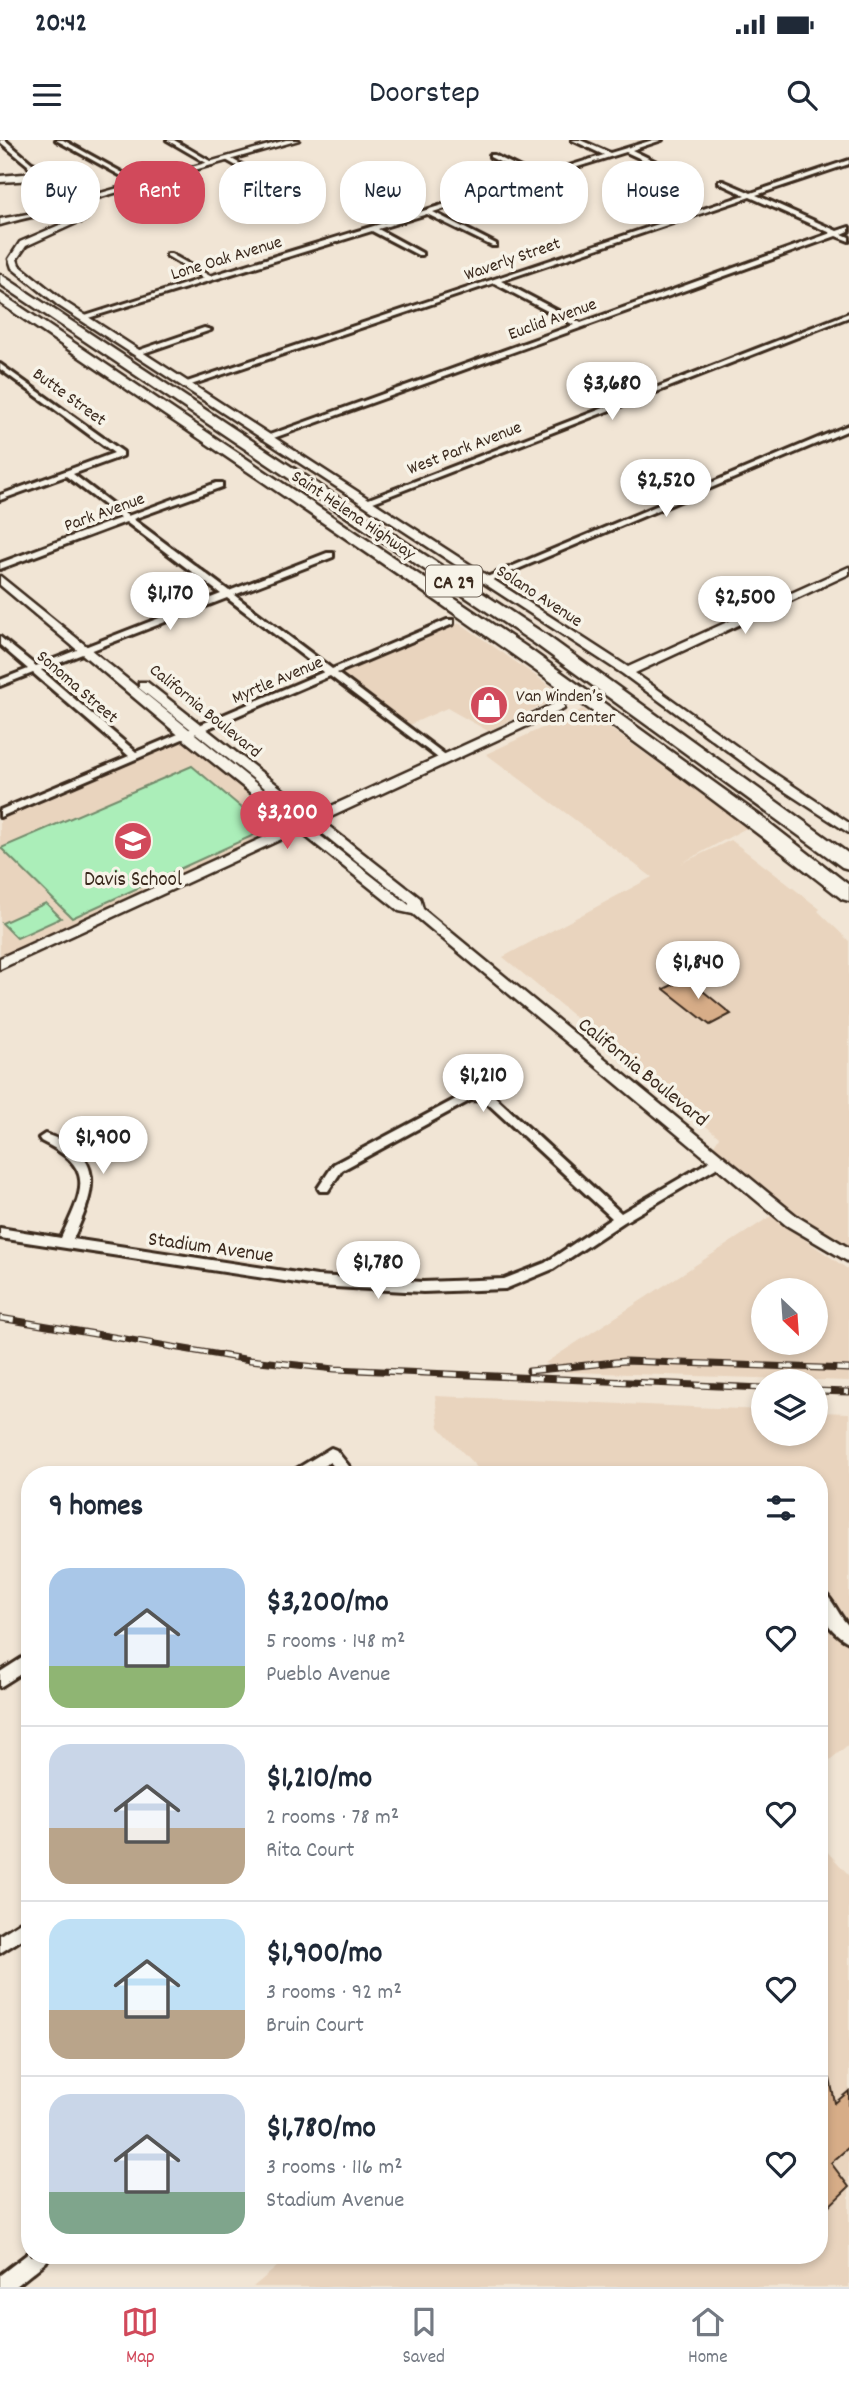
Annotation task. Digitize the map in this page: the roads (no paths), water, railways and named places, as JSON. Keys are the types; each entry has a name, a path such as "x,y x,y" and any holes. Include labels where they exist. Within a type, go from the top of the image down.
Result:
{"highway":[{"path":"0,174 21,170"},
{"path":"0,179 21,171"},
{"path":"0,179 21,177"},
{"name":"Saint Helena Highway","path":"0,276 540,639 849,863"},
{"name":"Saint Helena Highway","path":"0,297 519,650 752,819 849,895"},
{"path":"0,314 163,408"}],"main road":[{"path":"0,222 21,217"},
{"path":"0,222 21,218"}],"street":[{"path":"1,140 26,161"},
{"path":"59,140 114,170"},
{"path":"170,140 212,164"},
{"path":"205,166 295,140"},
{"path":"575,140 609,155"},
{"name":"Lone Oak Avenue","path":"588,162 659,140"},
{"path":"0,150 9,147"},
{"path":"626,150 650,161"},
{"path":"492,156 503,161"},
{"path":"228,159 232,161"},
{"name":"Waverly Street","path":"185,384 849,162"},
{"path":"721,182 849,239"},
{"name":"Lone Oak Avenue","path":"83,318 440,207"},
{"path":"427,211 494,245"},
{"name":"Solano Avenue","path":"69,224 23,244 13,259 21,273 135,353 627,672 846,824"},
{"path":"372,228 420,254"},
{"name":"Euclid Avenue","path":"265,438 849,229"},
{"path":"169,255 210,279"},
{"path":"496,281 580,325"},
{"name":"West Park Avenue","path":"365,502 849,315"},
{"path":"135,353 206,330"},
{"name":"Butte Street","path":"0,366 120,454 68,474"},
{"path":"484,580 849,427"},
{"path":"0,498 68,474 445,759"},
{"path":"0,484 12,494"},
{"name":"Park Avenue","path":"0,566 219,485"},
{"path":"0,683 330,555"},
{"name":"California Boulevard","path":"0,566 301,826 404,908 417,911 792,1221 849,1256"},
{"path":"627,672 849,570"},
{"name":"California Boulevard","path":"0,579 90,646"},
{"name":"Myrtle Avenue","path":"0,814 450,622"},
{"name":"Sonoma Street","path":"0,640 135,756"},
{"path":"0,964 559,706"},
{"name":"California Boulevard","path":"192,732 315,820 415,901 417,911"},
{"path":"324,1188 338,1167 469,1096 488,1097 620,1219"},
{"path":"45,1138 67,1146 86,1169 88,1194 65,1243"},
{"name":"Stadium Avenue","path":"0,1233 317,1281 423,1287 505,1284 549,1266 620,1219 719,1161"},
{"path":"312,1466 331,1454 341,1466"},
{"path":"828,1610 836,1623 849,1635"},
{"path":"0,1680 21,1666"},
{"path":"0,1944 21,1930"},
{"path":"0,2287 30,2264"}],"railway":[{"path":"0,1318 250,1360 335,1369 751,1387"},
{"path":"529,1371 625,1361 849,1369"},
{"path":"828,1391 849,1392"}],"place":[{"name":"Van Winden’s Garden Center","path":"489,705"},
{"name":"Davis School","path":"133,841"}]}
